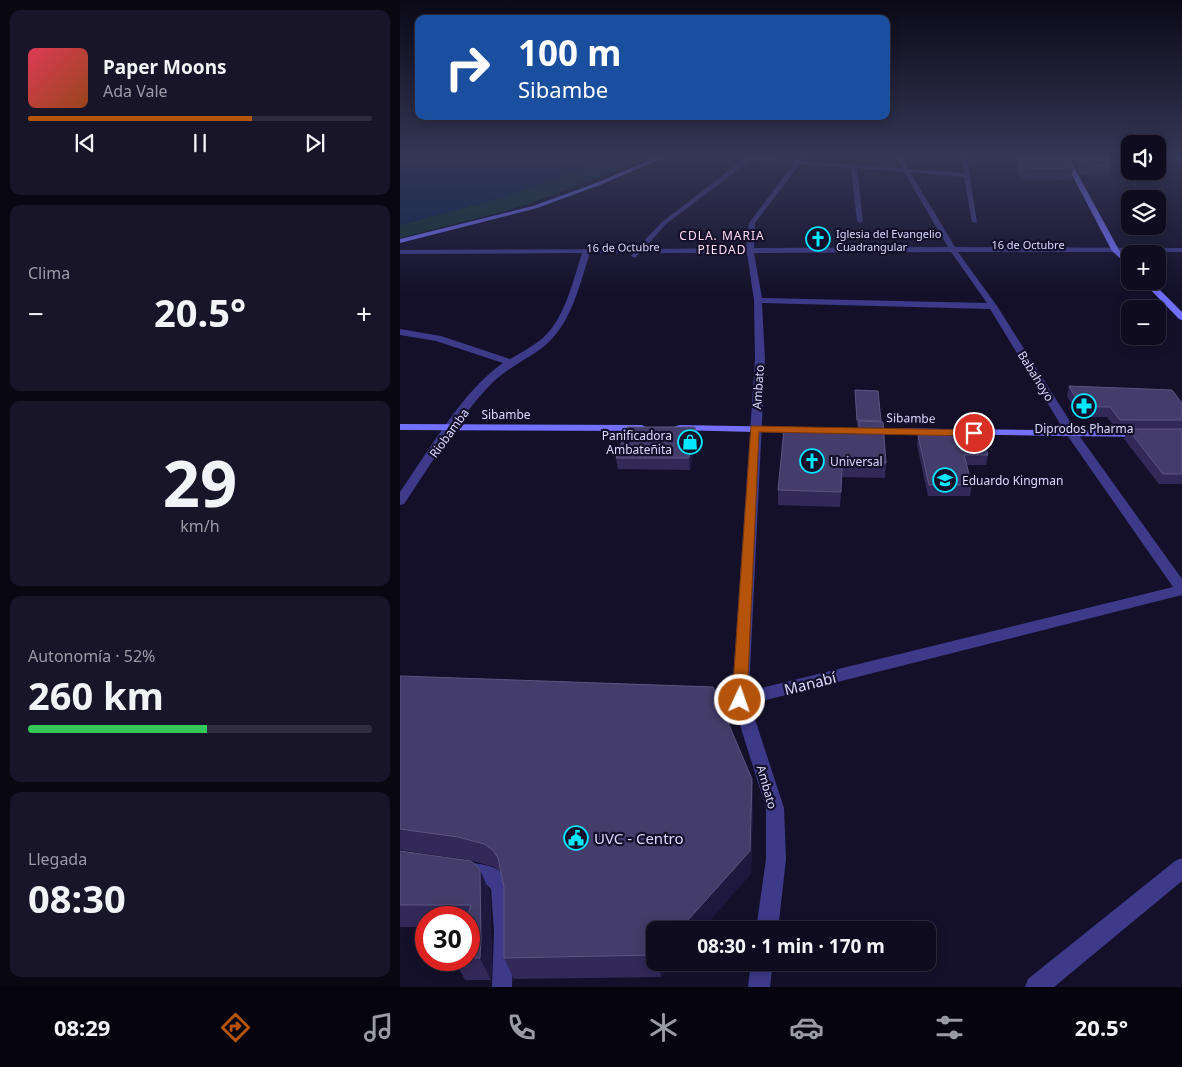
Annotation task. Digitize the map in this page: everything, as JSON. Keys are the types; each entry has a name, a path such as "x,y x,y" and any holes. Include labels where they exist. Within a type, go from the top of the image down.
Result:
{"street":[{"path":"400,241 549,202"},
{"path":"636,255 664,223 692,202"},
{"name":"Ambato","path":"768,202 752,223 750,254 758,300 760,360 754,429 740,700 775,808 776,859 768,921"},
{"path":"858,202 860,221"},
{"name":"Babahoyo","path":"925,202 955,252 993,306 1073,435 1182,590"},
{"path":"972,202 975,222"},
{"path":"1090,202 1116,251 1121,256"},
{"name":"16 de Octubre","path":"400,258 955,252 1095,254 1116,251 1182,250"},
{"name":"16 de Octubre","path":"400,252 585,256"},
{"name":"Riobamba","path":"400,501 451,427 488,381 509,362 549,338 568,306 585,256"},
{"path":"1155,290 1182,317"},
{"path":"758,300 993,306"},
{"path":"400,332 438,338 509,362"},
{"name":"Sibambe","path":"400,427 814,430"},
{"name":"Sibambe","path":"854,431 1073,435 1152,434"},
{"name":"Manabí","path":"691,697 740,700 1182,590"},
{"path":"1036,987 1182,868"},
{"path":"759,987 761,971"}],"lane":[{"path":"447,868 485,874 496,881 499,886 501,892 504,961 502,987"}],"green space":[{"path":"486,202 533,202 400,238 400,225"}],"water":[{"path":"400,202 486,202 400,225"}],"building":[{"path":"1069,386 1172,390 1182,403 1182,420 1120,420 1110,407 1081,407"},
{"path":"855,390 878,391 881,421 857,420"},
{"path":"859,421 883,422 886,463 842,462 841,492 778,490 784,429 859,431"},
{"path":"627,427 695,427 689,458 616,458"},
{"path":"1128,429 1182,429 1182,474 1163,474"},
{"path":"918,435 982,435 988,455 964,455 972,485 929,485"},
{"name":"UVC - Centro","path":"400,676 713,687 752,779 750,851 687,921 646,921 646,955 504,958 504,887 498,858 493,850 484,844 458,837 400,829"},
{"path":"400,851 471,861 480,870 481,939 480,958 480,906 400,905"}],"place":[{"name":"Iglesia del Evangelio Cuadrangular","path":"818,239"},
{"name":"Diprodos Pharma","path":"1084,406"},
{"name":"Panificadora Ambateñita","path":"690,442"},
{"name":"Universal","path":"812,461"},
{"name":"Eduardo Kingman","path":"945,480"},
{"name":"UVC - Centro","path":"576,838"}],"district":[{"name":"CDLA. MARIA PIEDAD","path":"722,242"}],"route":[{"path":"740,700 754,429 974,433"}]}
